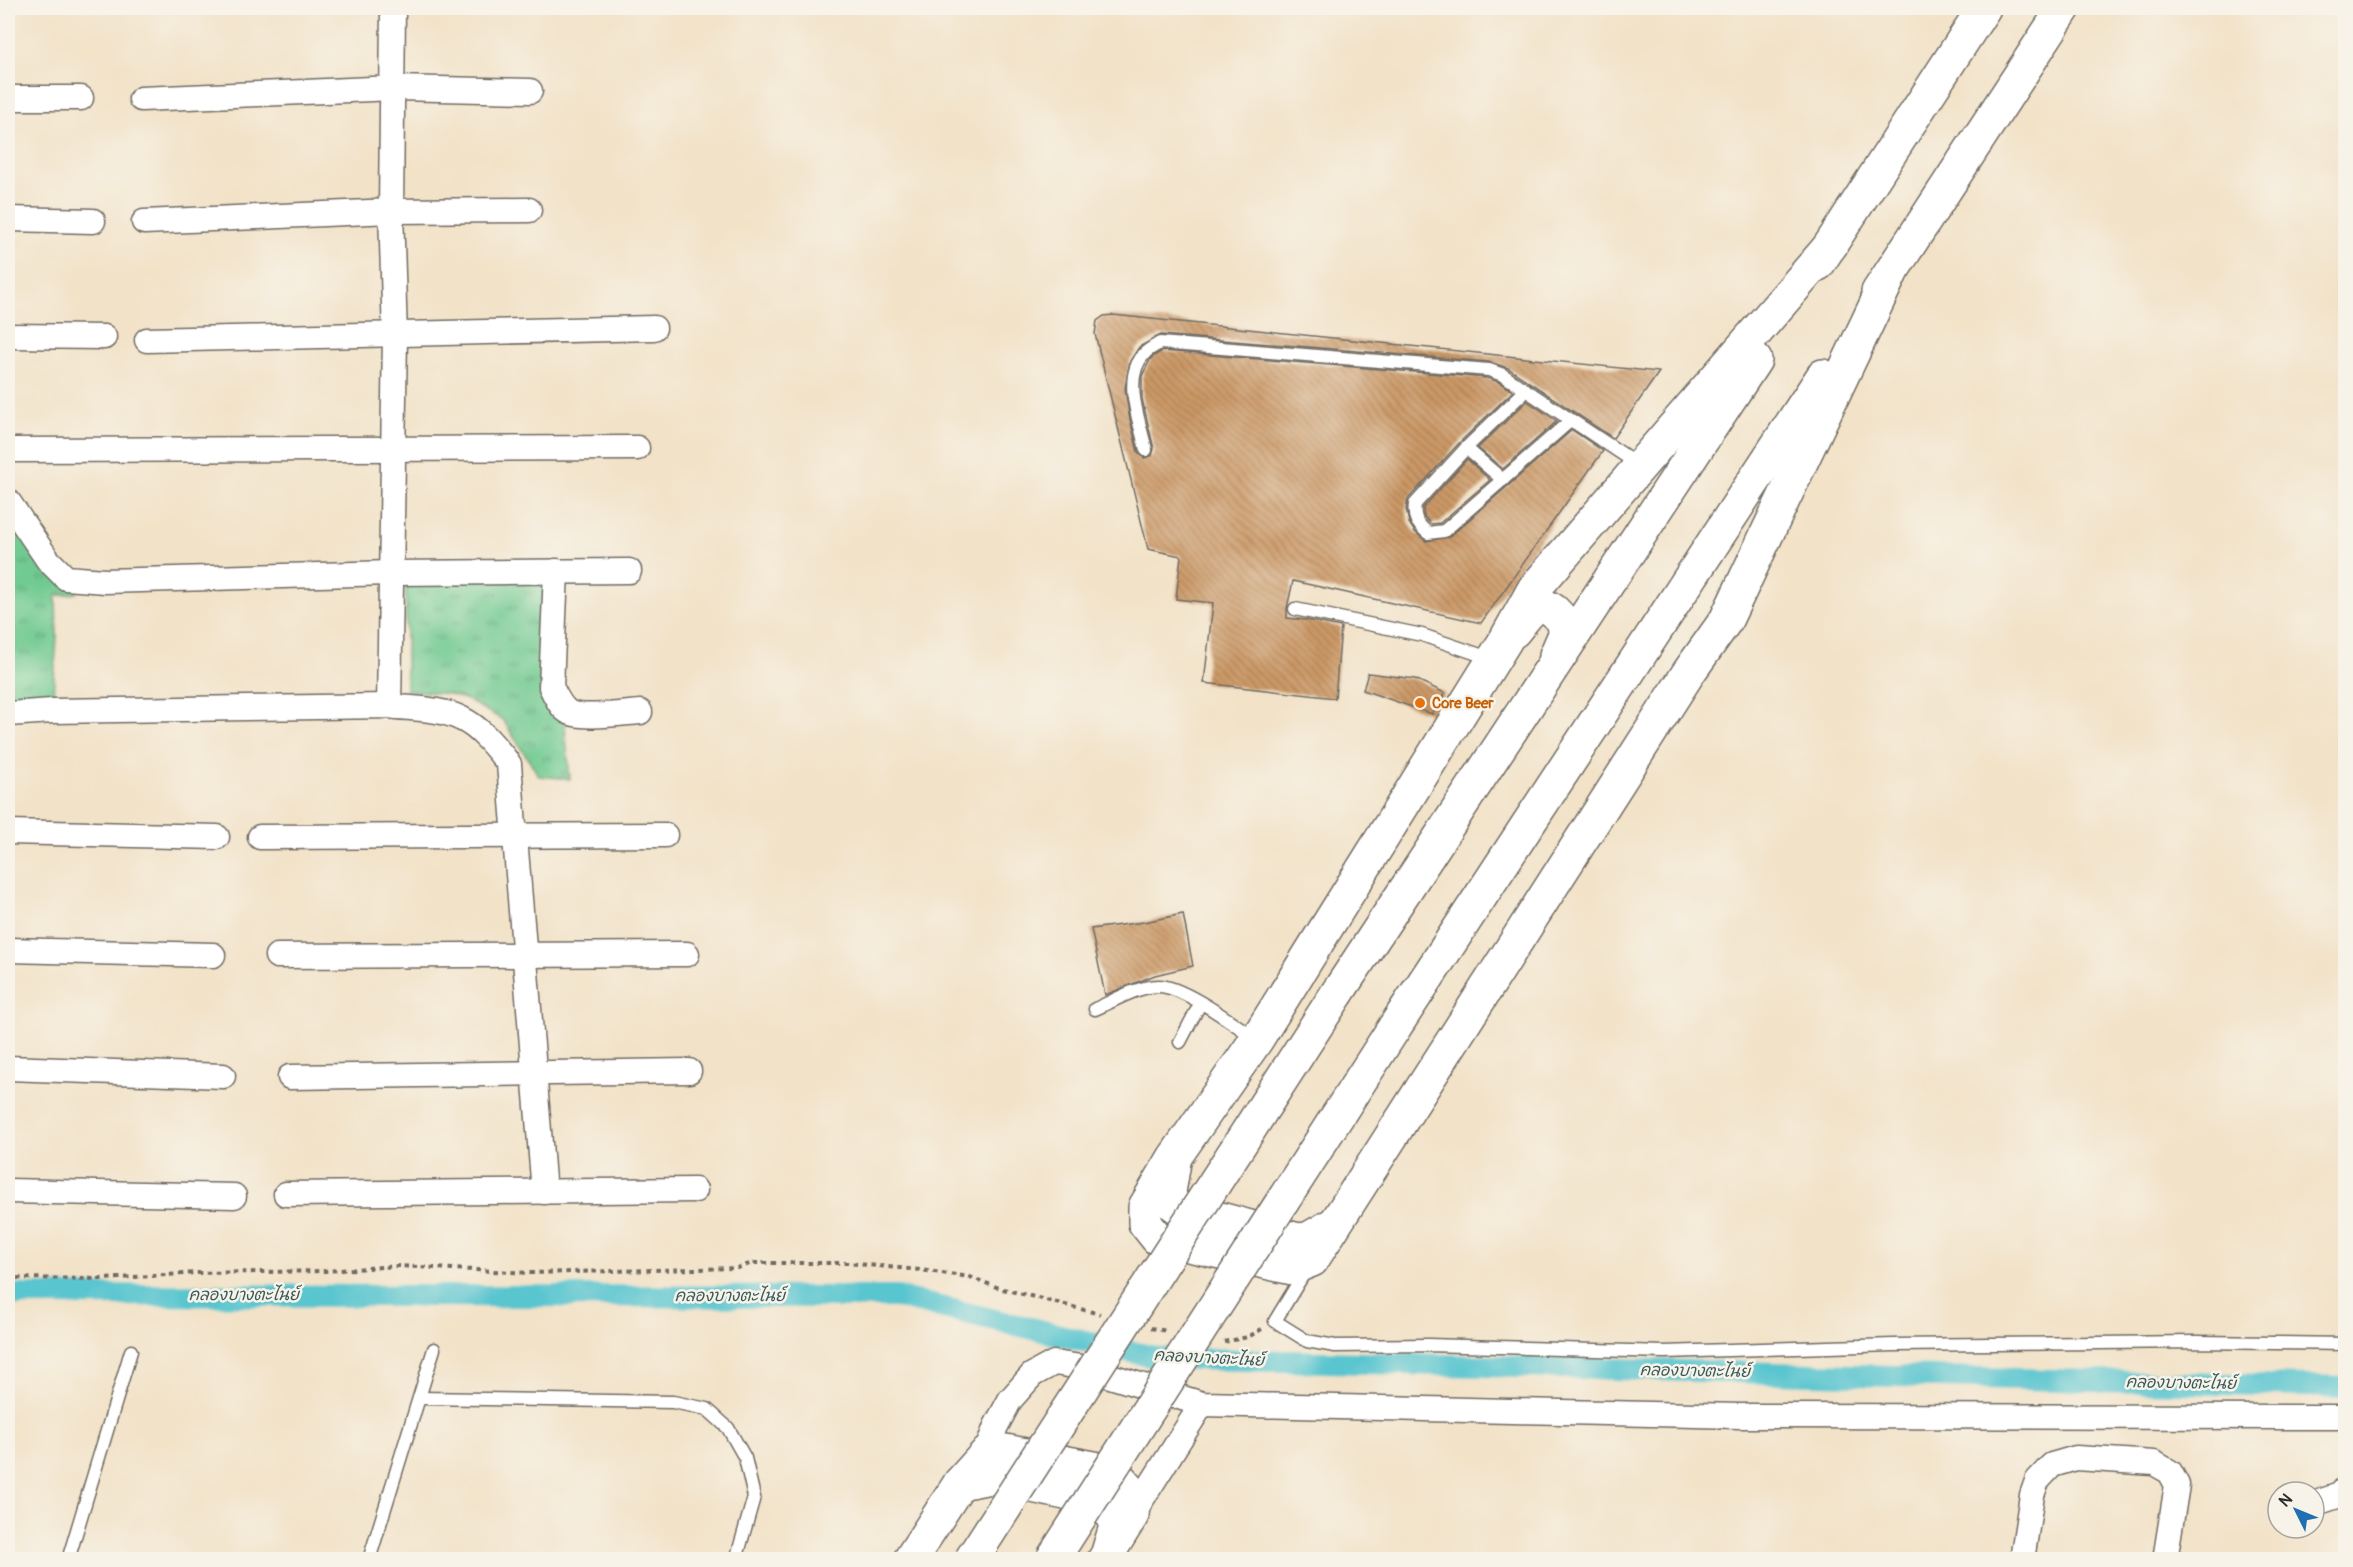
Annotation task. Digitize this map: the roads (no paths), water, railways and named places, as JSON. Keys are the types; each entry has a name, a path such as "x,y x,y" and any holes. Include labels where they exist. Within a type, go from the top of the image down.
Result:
{"main road":[{"path":"970,1560 1338,992 1831,245 1984,8"},
{"path":"1052,1560 1394,1028 2064,8"},
{"path":"1831,245 1534,589 1499,650 1257,1039 1174,1158 1145,1207 1145,1223 1157,1238 1292,1268 1312,1260 1689,672 1726,620 1890,275"},
{"path":"1499,650 1532,610 1538,607 1552,610 1560,616 1566,632 1552,666"},
{"path":"1645,646 1675,616 1685,611 1696,612 1707,623 1707,630 1689,672"},
{"path":"1174,1158 1169,1192 1171,1202 1179,1208 1298,1240 1308,1239 1335,1224"},
{"path":"910,1560 960,1483 985,1455 1005,1451 1099,1469 1122,1481 1130,1489 1134,1498 1132,1515 1106,1557"},
{"path":"960,1483 990,1477 1079,1497 1111,1512 1117,1523 1106,1557"}],"street":[{"path":"389,706 395,336 391,211 393,8"},
{"path":"141,99 394,88 530,91"},
{"path":"8,98 81,98"},
{"path":"144,222 391,211 529,210"},
{"path":"8,219 93,221"},
{"path":"147,340 395,336 654,328"},
{"path":"8,336 104,337"},
{"path":"8,450 637,448"},
{"path":"8,501 48,560 66,578 105,581 391,573 629,571"},
{"path":"556,571 551,687 558,700 567,712 578,716 640,712"},
{"path":"8,714 63,711 389,706 444,713 463,719 488,739 509,764 544,1192"},
{"path":"8,832 218,837"},
{"path":"260,837 666,835"},
{"path":"8,950 213,955"},
{"path":"277,956 687,954"},
{"path":"8,1068 223,1076"},
{"path":"290,1077 689,1071"},
{"path":"286,1194 694,1190"},
{"path":"8,1191 234,1196"},
{"path":"985,1455 996,1426 1010,1400 1032,1375 1054,1362 1081,1367 1202,1404 1740,1416 2346,1417"},
{"path":"1132,1515 1202,1404"},
{"path":"2022,1560 2032,1495 2037,1481 2052,1465 2076,1458 2154,1463 2170,1472 2177,1485 2166,1560"},
{"path":"2326,1500 2340,1495 2346,1488"}],"lane":[{"path":"1146,450 1132,385 1136,366 1145,353 1160,343 1489,370 1503,375 1640,466"},
{"path":"1526,390 1467,448 1415,504 1413,514 1428,533 1444,531 1570,421"},
{"path":"1467,448 1503,480"},
{"path":"1295,609 1455,644 1499,650"},
{"path":"1095,1009 1137,991 1156,986 1172,987 1257,1039"},
{"path":"1180,1042 1200,1004"},
{"path":"1312,1260 1275,1321 1306,1341 1335,1346 1428,1345 1664,1352 1906,1344 2186,1342 2346,1344"},
{"path":"369,1560 434,1349"},
{"path":"68,1560 131,1352"},
{"path":"420,1398 673,1402 707,1409 728,1428 746,1458 754,1497 736,1560"}],"waterway":[{"name":"คลองบางตะไนย์","path":"8,1295 897,1297 1158,1358 2346,1387"}],"place":[{"name":"Core Beer","path":"1420,703"}]}
